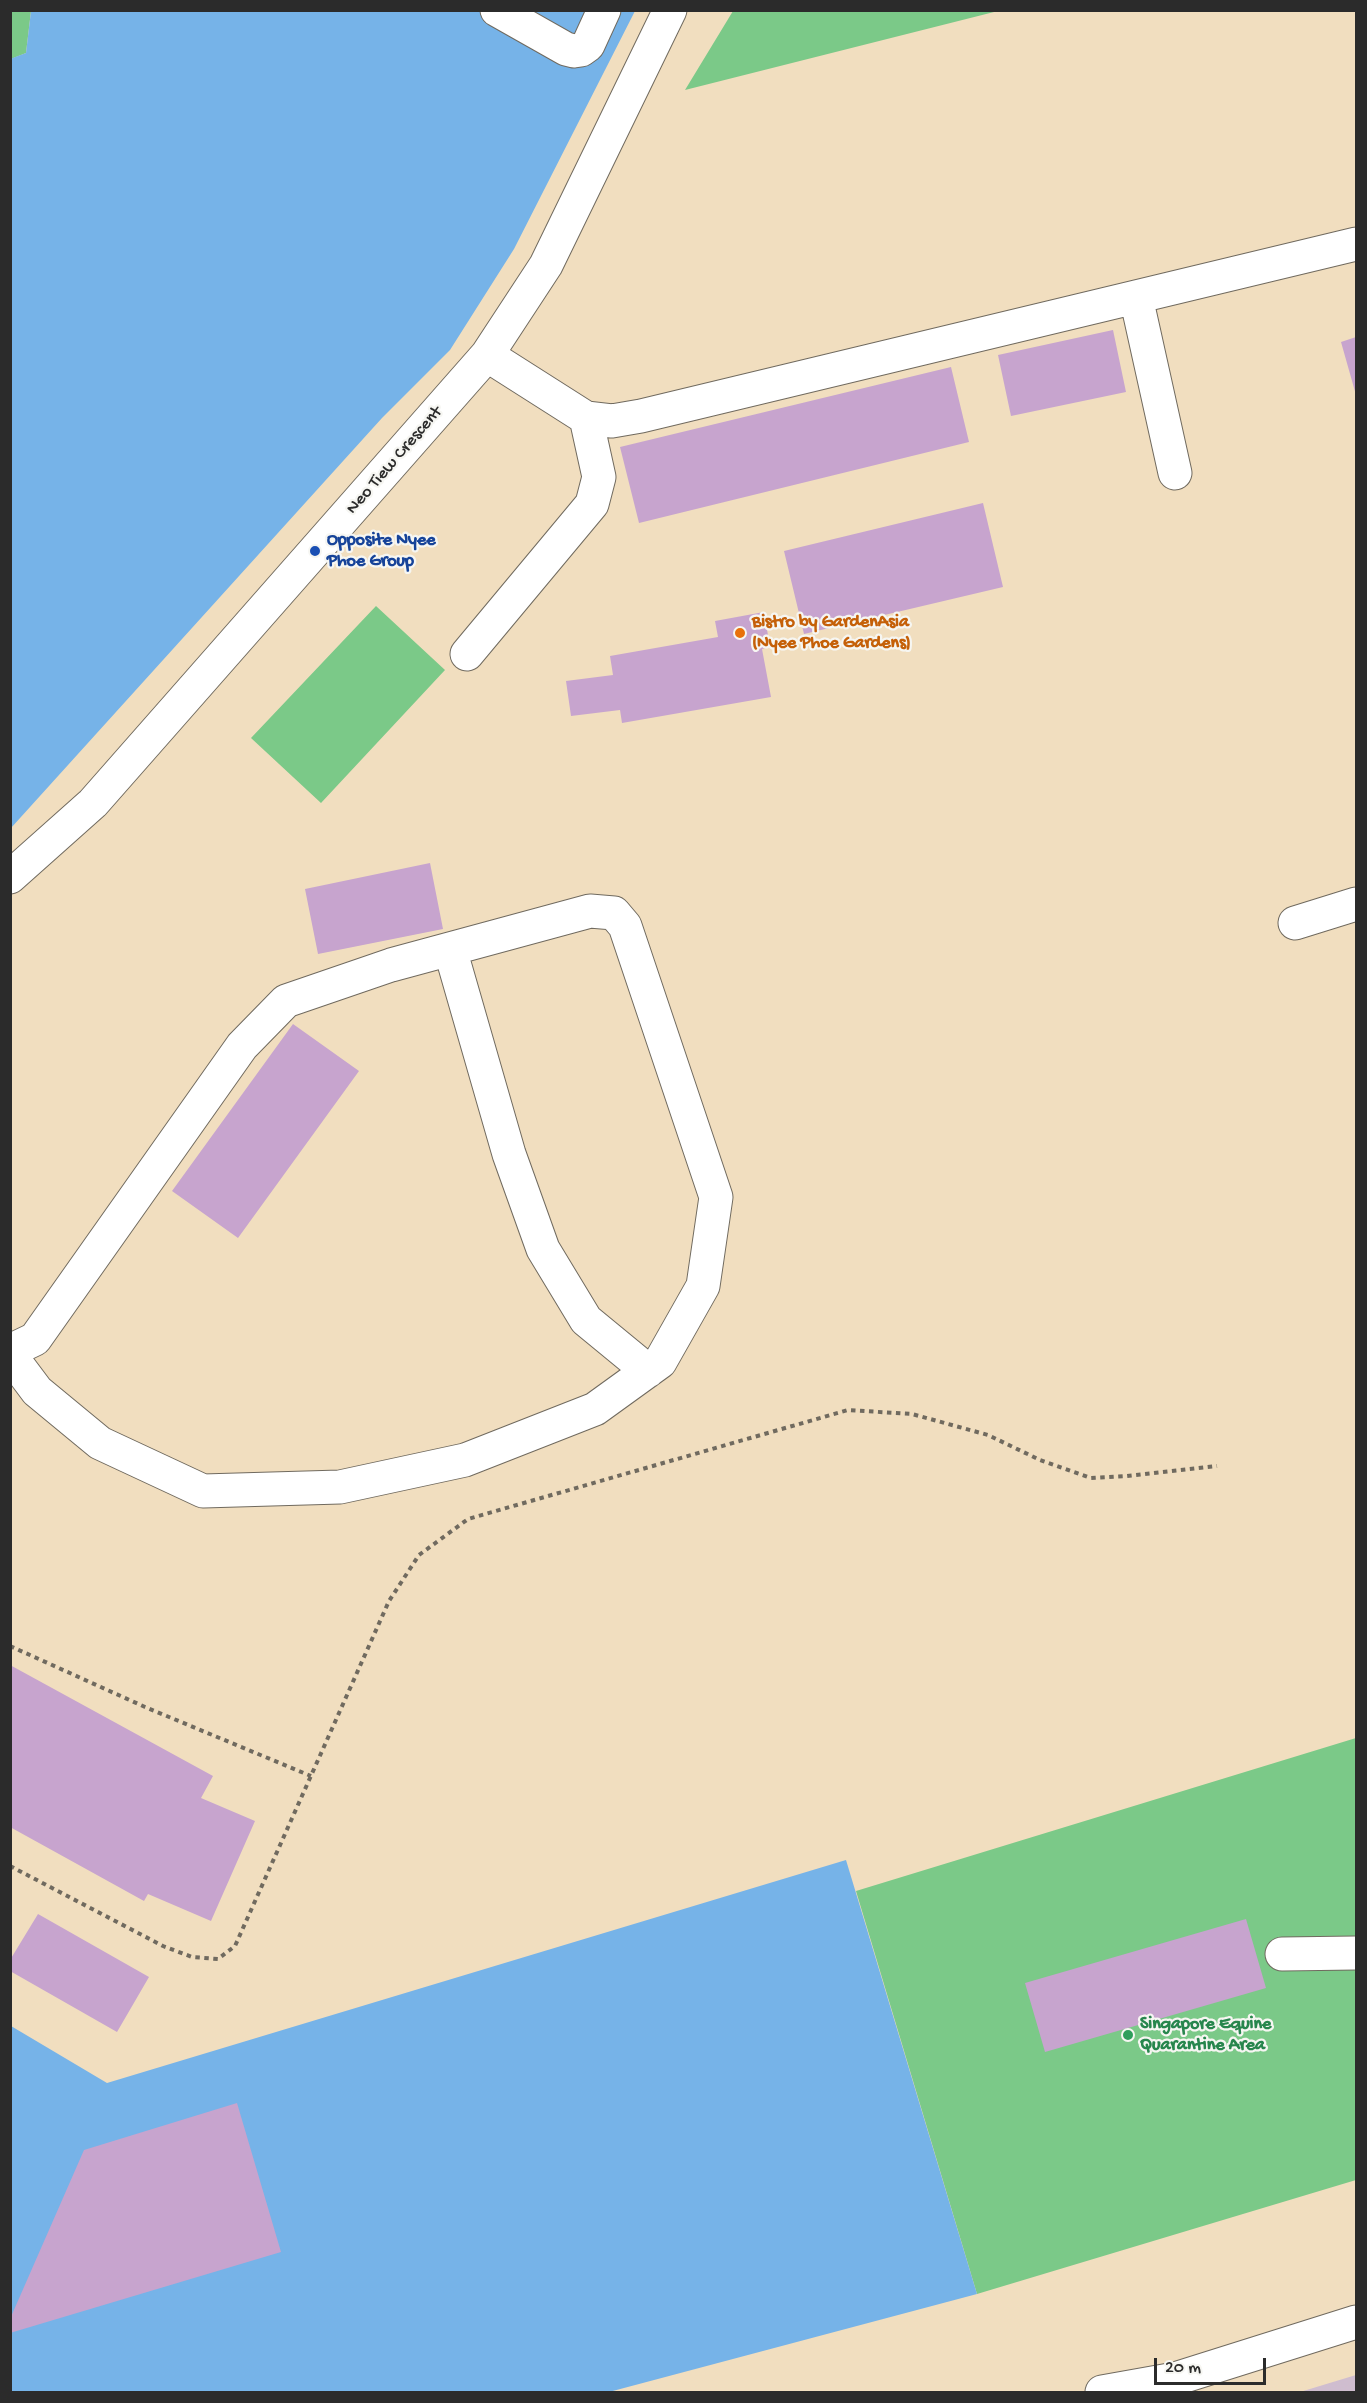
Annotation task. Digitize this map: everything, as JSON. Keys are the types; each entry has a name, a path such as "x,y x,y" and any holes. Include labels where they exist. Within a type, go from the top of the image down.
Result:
{"street":[{"path":"497,10 566,49 574,51 581,50 588,45 604,10"},
{"name":"Neo Tiew Crescent","path":"10,877 93,803 487,355 546,266 670,10"},
{"path":"487,355 586,418 612,422 1356,244"},
{"path":"1136,297 1175,473"},
{"path":"466,654 592,504 599,477 586,418"},
{"path":"1295,923 1356,904"},
{"path":"590,911 614,913 625,926 716,1197 703,1286 660,1362 595,1409 465,1460 340,1487 203,1491 100,1443 37,1391 10,1353 34,1339 242,1046 286,1001 391,965 590,911"},
{"path":"450,949 509,1155 543,1249 586,1320 648,1371"},
{"path":"1282,1954 1356,1953"},
{"path":"1102,2392 1175,2379 1356,2322"}],"path":[{"path":"10,1866 163,1946 192,1957 218,1959 236,1946 389,1601 419,1555 468,1519 848,1410 912,1414 988,1435 1040,1460 1091,1478 1217,1466"},
{"path":"10,1646 145,1707 311,1776"}],"shaded area":[{"path":"1356,2375 1356,2392 1300,2392"}],"green space":[{"path":"733,10 998,11 685,90"},
{"path":"11,11 31,11 26,53 11,59"},
{"path":"376,606 445,670 321,803 251,738"},
{"name":"Singapore Equine Quarantine Area","path":"1356,1738 1356,2180 977,2294 856,1891"}],"water":[{"path":"31,11 635,11 514,249 450,350 382,418 11,828 10,59 26,53"},
{"path":"846,1860 977,2294 609,2392 11,2392 11,2026 107,2083"}],"building":[{"path":"1113,330 1126,392 1011,416 998,355"},
{"path":"1356,337 1356,395 1341,342"},
{"path":"951,367 969,442 639,523 620,447"},
{"path":"983,503 1003,587 804,634 784,551"},
{"path":"764,612 770,647 762,649 771,697 622,723 620,710 571,716 566,681 613,675 610,656 718,637 715,621"},
{"path":"430,863 443,929 318,954 305,889"},
{"path":"293,1024 359,1071 238,1238 172,1191"},
{"path":"10,1665 213,1776 201,1798 255,1821 211,1921 148,1894 144,1901 10,1827"},
{"path":"38,1914 149,1977 117,2032 10,1971 10,1960"},
{"path":"1246,1919 1266,1988 1045,2052 1025,1983"},
{"path":"237,2103 281,2252 10,2333 10,2319 84,2150"}],"place":[{"name":"Opposite Nyee Phoe Group","path":"315,551"},
{"name":"Bistro by GardenAsia (Nyee Phoe Gardens)","path":"740,633"},
{"name":"Singapore Equine Quarantine Area","path":"1128,2035"}]}
